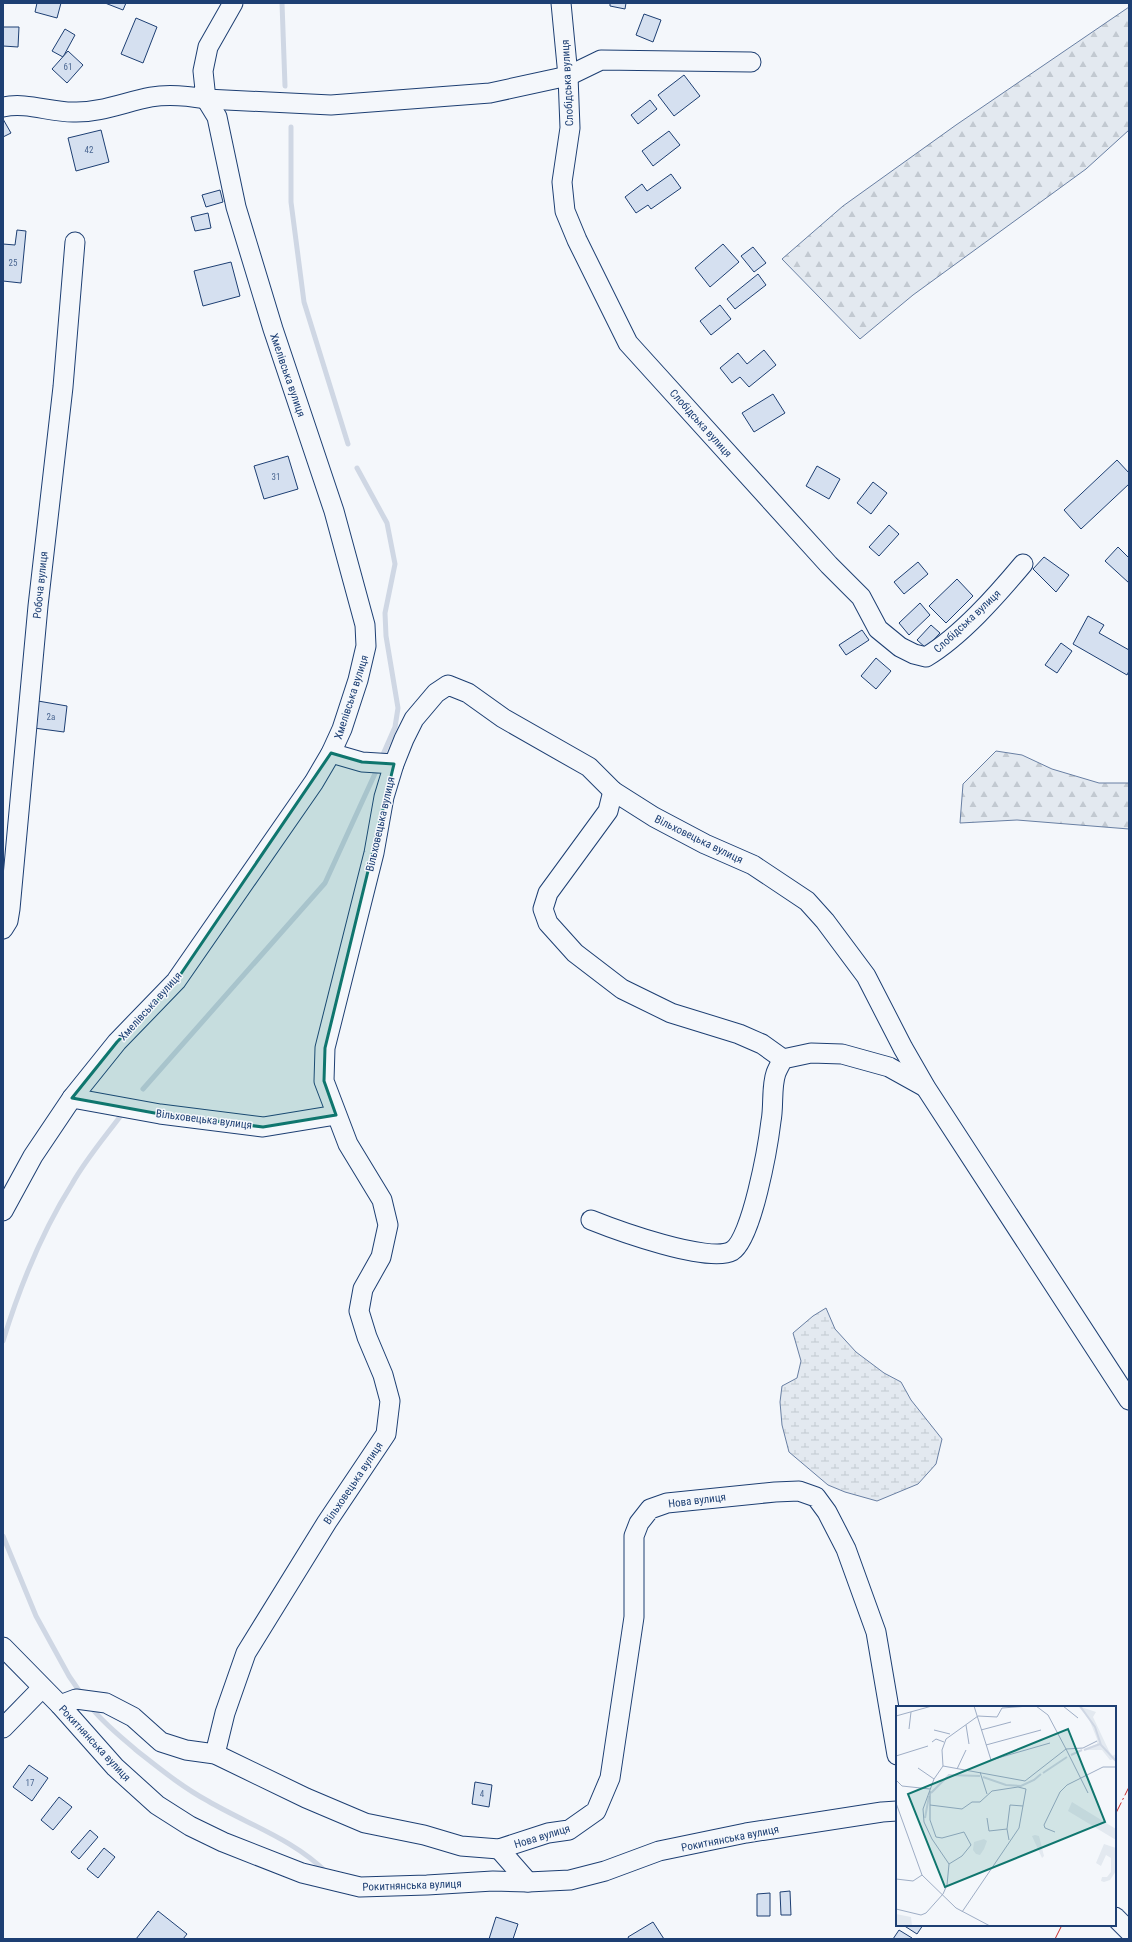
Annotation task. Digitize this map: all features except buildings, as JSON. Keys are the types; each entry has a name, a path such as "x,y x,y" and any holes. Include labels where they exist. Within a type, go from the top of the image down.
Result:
{"street":[{"path":"206,99 204,71 208,47 233,3"},
{"name":"Слобідська вулиця","path":"561,3 568,76 570,128 562,182 565,212 577,240 628,343 829,565 861,597 878,629 900,647 914,654 926,657 939,650 998,594 1023,564"},
{"path":"3,107 17,104 73,112 112,108 152,97 190,96 206,99 331,105 490,93 568,76 601,60 751,62"},
{"name":"Хмелівська вулиця","path":"3,1211 33,1156 72,1098 117,1042 176,981 282,828 331,753 342,729 364,661 366,646 365,625 334,511 273,329 238,215 217,117 206,99"},
{"name":"Робоча вулиця","path":"4,929 8,921 10,909 38,606 63,387 74,242"},
{"name":"Вільховецька вулиця","path":"215,1754 225,1713 246,1653 326,1522 386,1434 390,1401 383,1375 367,1337 359,1311 363,1289 381,1257 388,1225 382,1200 348,1144 336,1115 324,1081 325,1048 374,853 390,765 414,719 436,693 448,685 468,693 502,718 588,767 613,791 654,817 705,844 753,865 807,901 826,920 866,976 903,1048 926,1088 1129,1400"},
{"path":"331,753 362,762 390,765"},
{"path":"613,791 608,811 548,893 543,909 548,923 575,953 622,989 671,1013 739,1034 756,1042 783,1059 811,1053 842,1054 889,1067 926,1088"},
{"path":"591,1220 625,1234 657,1244 701,1252 723,1253 732,1250 742,1239 759,1189 771,1121 776,1073 783,1059"},
{"name":"Вільховецька вулиця","path":"72,1098 160,1114 263,1127 336,1115"},
{"name":"Нова вулиця","path":"499,1849 548,1834 569,1830 596,1811 610,1778 634,1617 634,1536 639,1523 650,1509 667,1503 799,1491 816,1497 827,1512 846,1549 876,1632 896,1749"},
{"name":"Рокитнянська вулиця","path":"3,1647 42,1688 68,1702 115,1767 157,1806 190,1826 223,1842 302,1873 360,1887 493,1881 528,1882 570,1880 605,1871 659,1851 746,1833 896,1811"},
{"path":"3,1728 42,1688"},
{"name":"Рокитнянська вулиця","path":"68,1702 106,1703 133,1717 161,1742 186,1750 215,1754 306,1798 365,1823 424,1835 461,1846 499,1849"},
{"path":"499,1849 528,1882"},
{"path":"1116,1918 1129,1931"}],"highlighted area":[{"path":"331,753 362,762 394,764 325,1048 324,1081 336,1115 263,1127 160,1114 72,1098 117,1042 176,981"}],"green space":[{"path":"1129,7 1129,130 1086,169 913,295 860,339 782,259 843,206 956,125"},
{"path":"996,751 1022,755 1052,769 1099,783 1129,783 1129,829 1017,820 960,823 963,784"},
{"path":"826,1308 835,1329 856,1352 884,1373 901,1382 911,1400 942,1439 936,1464 918,1484 877,1501 845,1492 828,1485 789,1452 782,1425 780,1402 782,1386 797,1378 801,1361 793,1333 813,1316"}],"waterway":[{"path":"282,3 285,86"},
{"path":"291,127 291,202 304,302 348,444"},
{"path":"357,468 387,523 395,564 385,613 386,636 398,708 395,727 381,759"},
{"path":"143,1089 325,883 378,767"},
{"path":"3,1341 24,1280 51,1221 77,1175 122,1114"},
{"path":"3,1536 36,1616 69,1676 82,1695"},
{"path":"90,1706 100,1718 136,1750 198,1796 286,1842 314,1861 327,1873"}],"power":[{"path":"1116,1813 1129,1787"},
{"path":"1055,1939 1062,1926"}]}
